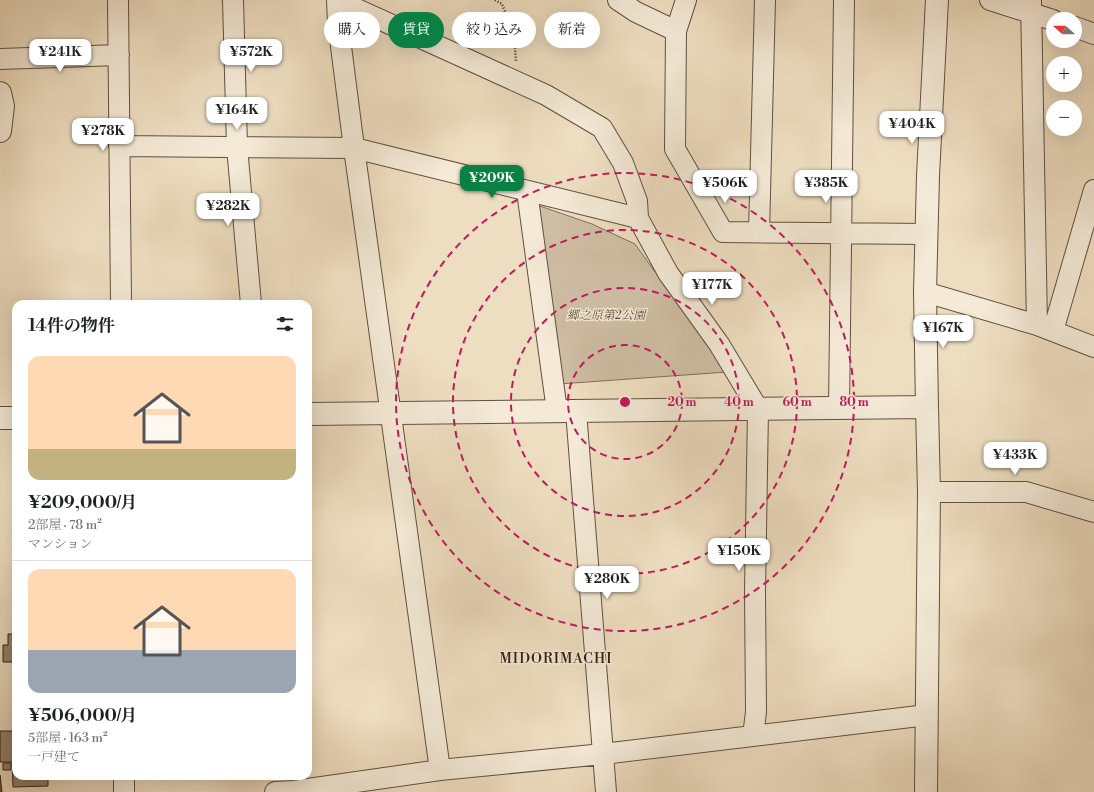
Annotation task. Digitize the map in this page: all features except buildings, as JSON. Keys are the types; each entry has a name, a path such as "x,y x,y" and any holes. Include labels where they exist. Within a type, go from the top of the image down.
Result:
{"street":[{"path":"118,0 121,300"},
{"path":"233,0 237,147 251,300"},
{"path":"440,770 354,148 338,23 337,0 546,95 602,128 623,163 637,201 638,218 668,273 719,344 758,409 755,592 756,712 753,736"},
{"path":"618,0 636,12 676,31"},
{"path":"686,0 676,31 675,149 723,232 927,234"},
{"path":"759,232 765,0"},
{"path":"839,408 844,0"},
{"path":"926,792 929,492 926,292 928,176 937,0"},
{"path":"990,0 1030,6 1046,16"},
{"path":"1030,6 1045,328"},
{"path":"1082,30 1094,34"},
{"path":"0,59 119,55"},
{"path":"0,93 2,106 0,131"},
{"path":"119,146 354,148 638,218"},
{"path":"1045,328 1094,190"},
{"path":"527,191 567,411 606,792"},
{"path":"926,292 1045,328 1094,347"},
{"path":"312,414 927,407"},
{"path":"0,418 12,418"},
{"path":"929,492 1026,492 1094,512"},
{"path":"289,788 440,770 603,754 927,715"},
{"path":"124,780 124,792"}],"path":[{"path":"494,0 502,4 514,34 515,54 521,84"}],"green space":[{"name":"郷之原第2公園","path":"534,204 592,224 635,244 727,372 545,385"}],"district":[{"name":"MIDORIMACHI","path":"556,658"}]}
